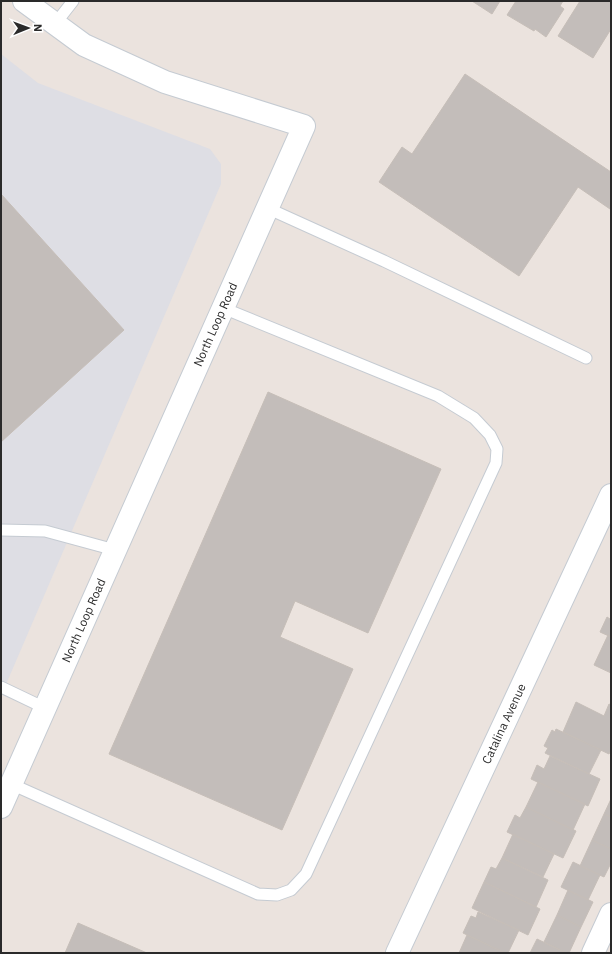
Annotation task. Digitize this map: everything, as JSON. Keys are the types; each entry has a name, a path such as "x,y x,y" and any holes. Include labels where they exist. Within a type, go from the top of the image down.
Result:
{"street":[{"name":"North Loop Road","path":"1,807 304,126 165,82 84,45 24,1"},
{"name":"Catalina Avenue","path":"397,953 611,495"},
{"path":"592,953 611,914"}],"lane":[{"path":"56,24 73,1"},
{"path":"267,208 384,261 586,358"},
{"path":"11,784 258,894 277,895 291,890 306,874 496,463 497,449 490,435 474,418 438,396 223,308"},
{"path":"1,530 45,531 115,550"},
{"path":"1,687 45,708"}],"shaded area":[{"path":"1,54 38,83 210,149 221,164 221,184 1,696"}],"building":[{"path":"472,1 500,1 492,14"},
{"path":"516,1 563,1 560,6 564,9 546,37 535,29 534,31 507,15"},
{"path":"580,1 611,1 611,29 593,58 558,36"},
{"path":"465,74 611,172 610,209 578,187 519,276 379,182 402,147 412,154"},
{"path":"1,194 124,330 1,442"},
{"path":"268,392 441,469 368,633 295,601 280,637 353,669 282,830 109,754"},
{"path":"607,617 610,619 611,617 611,637 600,632"},
{"path":"608,635 611,637 611,673 594,665"},
{"path":"576,702 604,716 609,704 611,705 611,750 609,754 563,732"},
{"path":"556,729 601,750 589,774 545,753 548,748 544,746 552,730 555,732"},
{"path":"550,756 600,779 588,806 531,779 537,765 544,769"},
{"path":"538,782 585,804 573,830 526,807"},
{"path":"611,799 611,817 604,814"},
{"path":"526,807 576,831 563,858 507,832 515,815 520,818"},
{"path":"604,814 611,817 611,849 592,840"},
{"path":"513,834 554,854 543,877 502,858"},
{"path":"592,840 611,849 611,863 604,877 580,866"},
{"path":"502,858 548,880 536,907 484,882 491,867 496,869"},
{"path":"573,862 600,875 588,900 561,887"},
{"path":"484,882 540,909 528,935 472,908"},
{"path":"568,890 593,902 581,927 557,915"},
{"path":"478,912 519,930 508,953 505,953 463,933 471,916 476,918"},
{"path":"557,915 581,927 569,953 566,953 544,942"},
{"path":"78,923 147,953 65,953"},
{"path":"467,935 505,953 459,953"},
{"path":"537,939 564,952 530,953"}]}
